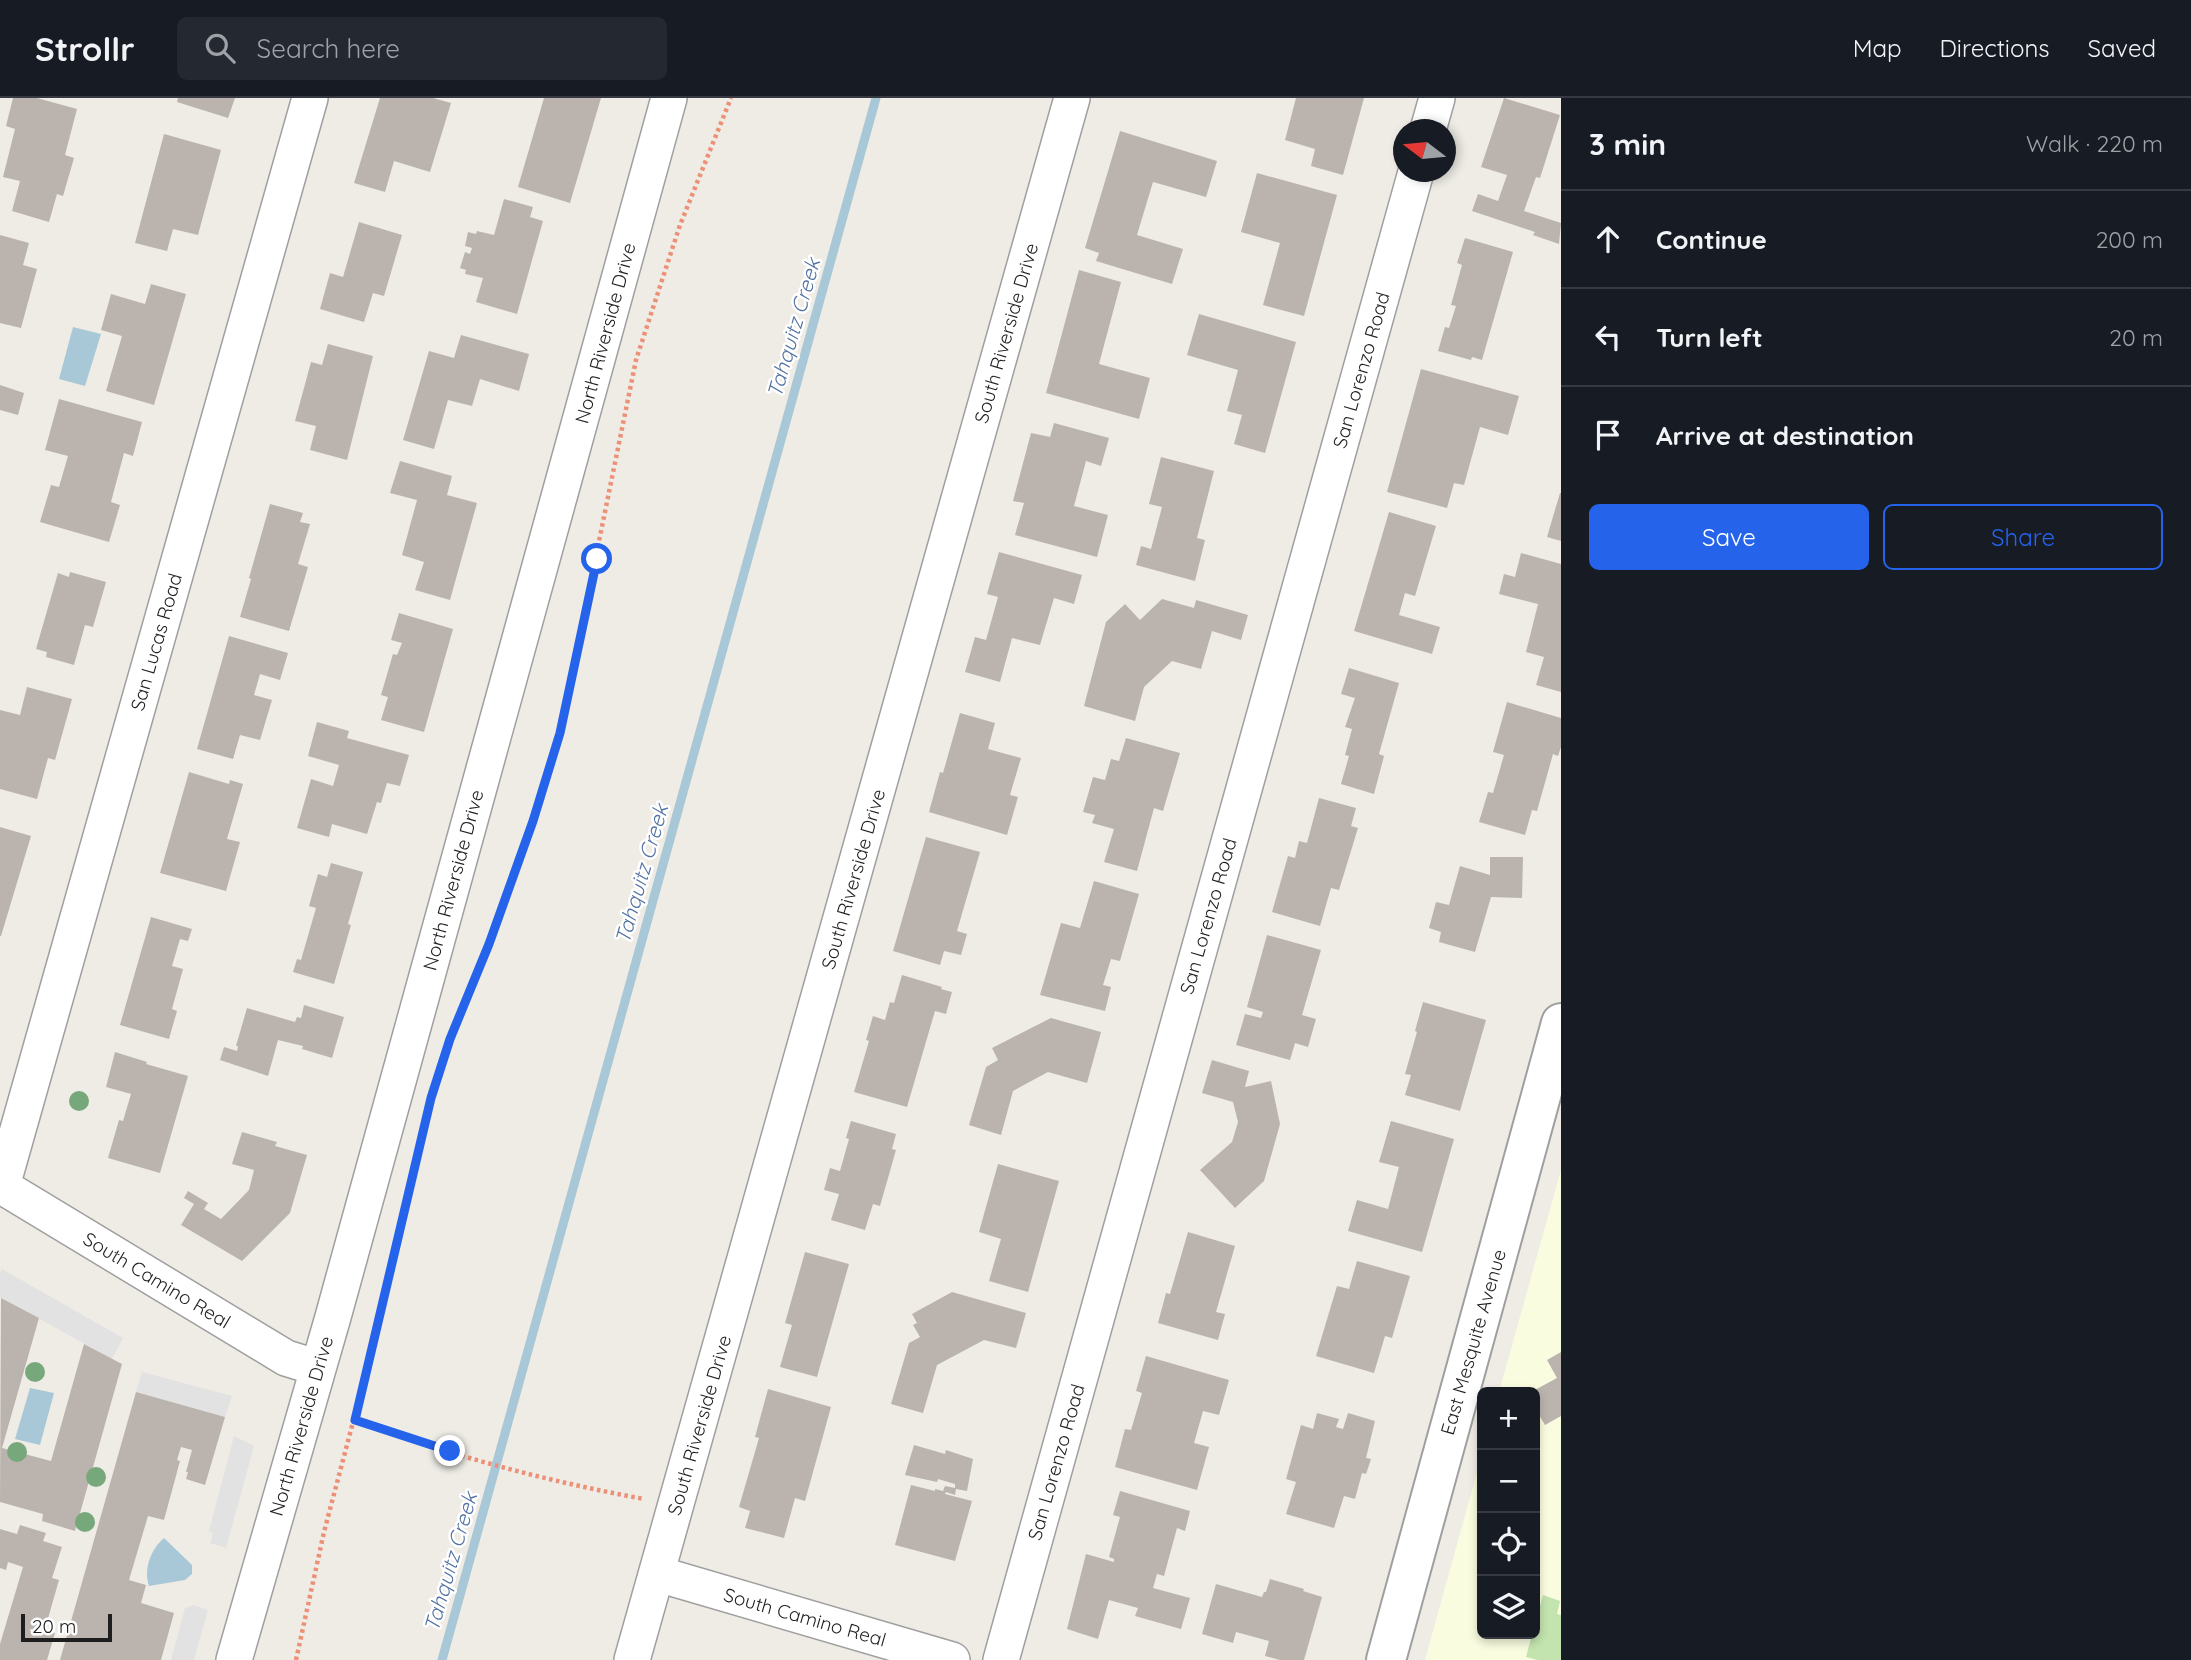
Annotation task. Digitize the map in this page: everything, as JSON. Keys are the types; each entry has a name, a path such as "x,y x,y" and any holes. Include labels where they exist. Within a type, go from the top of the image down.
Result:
{"street":[{"name":"San Lucas Road","path":"1,1185 310,98"},
{"name":"North Riverside Drive","path":"234,1660 318,1368 669,98"},
{"name":"South Riverside Drive","path":"632,1660 1072,98"},
{"path":"1431,119 1437,98"},
{"name":"San Lorenzo Road","path":"1001,1660 1413,182"},
{"name":"East Mesquite Avenue","path":"1386,1660 1561,1023"},
{"name":"South Camino Real","path":"1,1185 286,1358 318,1368"},
{"name":"South Camino Real","path":"657,1574 952,1660"}],"path":[{"path":"296,1660 324,1532 355,1420 431,1098 450,1039 489,944 533,821 560,733 636,360 680,225 731,98"},
{"path":"355,1420 450,1451 584,1488 652,1500"}],"shaded area":[{"path":"1561,1170 1561,1660 1425,1660 1477,1472 1477,1639 1540,1639 1540,1387 1500,1387"},
{"path":"2,1269 123,1338 112,1359 0,1297"},
{"path":"142,1372 232,1396 225,1417 136,1392"},
{"path":"234,1436 254,1446 226,1548 210,1543 213,1534 209,1531"},
{"path":"194,1605 208,1610 194,1660 171,1660 185,1608"}],"green space":[{"path":"1543,1595 1560,1601 1557,1614 1561,1615 1561,1660 1526,1657 1531,1639 1540,1639 1540,1606"}],"water":[{"path":"73,327 101,334 85,386 59,379"},
{"path":"30,1388 54,1393 40,1445 15,1439"},
{"path":"164,1538 192,1565 192,1574 185,1580 149,1586 149,1560"}],"building":[{"path":"13,98 37,98 77,109 65,155 74,158 63,196 57,194 49,222 12,211 20,181 3,177 15,129 6,126"},
{"path":"178,98 235,98 228,118 177,102"},
{"path":"380,98 433,98 451,103 430,172 394,161 385,192 354,183"},
{"path":"544,98 601,98 570,203 518,187"},
{"path":"1296,98 1364,98 1343,175 1311,166 1315,149 1285,140"},
{"path":"1504,98 1560,115 1540,178 1536,177 1524,211 1561,223 1559,244 1533,235 1535,232 1472,211 1478,194 1498,201 1507,175 1481,167"},
{"path":"1120,131 1217,161 1206,197 1153,182 1137,235 1183,249 1172,284 1096,261 1099,253 1085,248"},
{"path":"164,134 221,150 198,235 173,229 167,251 135,243"},
{"path":"1257,173 1337,195 1304,316 1263,305 1280,243 1241,232"},
{"path":"504,199 533,207 530,217 543,221 517,314 476,302 483,278 465,274 466,270 460,268 465,252 470,254 472,248 465,246 468,232 494,235"},
{"path":"359,222 402,235 384,296 373,293 364,322 320,309 330,273 343,277"},
{"path":"0,235 29,243 23,265 37,269 21,328 0,323"},
{"path":"1465,238 1513,252 1482,360 1472,357 1471,360 1438,351 1445,327 1449,328 1456,306 1451,305 1462,265 1457,263"},
{"path":"1079,270 1121,282 1099,364 1150,378 1139,419 1046,393"},
{"path":"151,284 186,294 154,405 106,391 122,336 101,330 111,294 145,304"},
{"path":"1199,314 1296,342 1265,453 1234,444 1242,415 1227,411 1238,370 1187,355"},
{"path":"461,335 529,354 519,391 480,379 472,406 448,400 434,449 403,440 429,351 454,358"},
{"path":"328,344 373,356 347,460 310,450 316,426 295,421 311,362 322,365"},
{"path":"1421,369 1519,396 1508,435 1480,427 1464,485 1454,483 1447,508 1387,492"},
{"path":"0,385 24,393 18,415 0,410"},
{"path":"59,399 142,422 133,456 124,453 111,502 120,505 109,542 40,522 51,485 59,487 68,456 45,450"},
{"path":"1054,423 1109,438 1101,466 1086,461 1074,506 1108,515 1097,557 1015,535 1024,503 1013,501 1031,433 1050,437"},
{"path":"1161,457 1214,471 1197,538 1205,540 1195,581 1136,565 1141,546 1151,549 1162,507 1149,504"},
{"path":"400,461 452,476 447,495 477,503 450,600 415,590 424,562 402,555 417,500 390,493"},
{"path":"1561,493 1561,541 1547,537"},
{"path":"270,504 303,513 300,522 310,524 298,564 308,567 289,631 240,617"},
{"path":"1389,512 1436,526 1415,596 1405,593 1399,615 1440,627 1432,654 1354,631"},
{"path":"999,552 1082,575 1074,604 1054,598 1040,645 1012,638 1000,682 965,672 975,637 986,640 998,597 987,594"},
{"path":"1521,553 1561,564 1561,692 1536,685 1544,657 1526,652 1538,604 1499,594 1504,574 1515,577"},
{"path":"70,572 106,582 93,627 85,625 74,665 46,657 47,652 36,649 58,573 69,577"},
{"path":"1162,599 1194,608 1196,600 1248,615 1241,640 1212,631 1201,669 1172,661 1144,687 1135,721 1084,706 1106,622 1125,604 1140,620"},
{"path":"399,613 453,629 424,732 381,720 388,697 381,695 393,654 397,655 402,643 391,640"},
{"path":"229,636 288,653 280,680 260,674 254,695 272,700 260,740 240,735 233,759 197,749"},
{"path":"1349,668 1399,683 1379,754 1384,756 1374,794 1341,784 1349,756 1345,755 1352,729 1345,727 1355,698 1341,694"},
{"path":"27,687 72,699 55,760 48,758 37,799 0,789 0,710 20,715"},
{"path":"1507,702 1561,718 1561,747 1558,756 1553,754 1537,811 1532,810 1525,835 1479,822 1488,792 1493,793 1504,755 1493,752"},
{"path":"960,713 995,723 988,749 1021,758 1010,795 1018,797 1007,835 929,812"},
{"path":"317,722 349,731 347,738 409,755 400,786 387,783 381,803 377,802 367,834 332,824 329,837 297,828 311,779 333,786 339,765 308,756"},
{"path":"1126,738 1180,753 1163,811 1154,808 1137,871 1104,862 1114,829 1092,823 1095,815 1083,812 1093,777 1105,780 1111,759 1119,761"},
{"path":"189,772 229,784 230,780 243,784 227,839 240,842 226,891 160,873"},
{"path":"1319,798 1356,808 1351,826 1358,828 1339,890 1331,888 1320,926 1272,912 1288,856 1295,858 1299,841 1307,843"},
{"path":"0,827 31,836 1,936 0,936"},
{"path":"926,837 980,852 957,931 967,934 961,955 944,951 940,965 893,951"},
{"path":"1490,857 1523,857 1522,898 1491,897 1475,952 1439,942 1441,932 1429,928 1436,902 1449,905 1460,866 1490,875"},
{"path":"331,863 363,872 334,984 293,972 297,959 301,960 316,908 309,906 318,874 327,877"},
{"path":"1094,881 1139,894 1120,961 1111,959 1103,985 1111,987 1105,1011 1040,995 1061,923 1080,928"},
{"path":"151,917 192,929 188,941 180,939 172,966 183,969 172,1009 177,1011 169,1039 120,1025"},
{"path":"1267,935 1321,950 1302,1015 1316,1019 1308,1047 1295,1043 1290,1060 1236,1045 1245,1014 1261,1018 1263,1012 1247,1007"},
{"path":"902,975 952,992 946,1014 935,1011 907,1107 854,1092 869,1041 866,1040 873,1016 885,1020 890,1002 894,1003"},
{"path":"1423,1002 1486,1020 1460,1111 1405,1095 1411,1075 1405,1074"},
{"path":"304,1005 344,1017 332,1058 302,1049 303,1046 278,1040 268,1076 220,1060 224,1047 237,1051 236,1046 247,1008 295,1022 297,1017 301,1018"},
{"path":"1051,1018 1101,1032 1087,1083 1048,1072 1013,1091 1001,1135 969,1125 986,1067 998,1060 992,1048"},
{"path":"115,1052 188,1076 160,1173 108,1158 119,1120 123,1121 131,1094 106,1087"},
{"path":"1212,1060 1249,1071 1245,1087 1271,1081 1280,1124 1264,1181 1235,1208 1200,1170 1232,1142 1238,1122 1233,1102 1202,1093"},
{"path":"851,1121 896,1134 892,1149 896,1150 880,1206 873,1204 865,1230 831,1220 839,1194 824,1190 830,1168 840,1171"},
{"path":"1391,1121 1454,1139 1422,1252 1348,1231 1357,1200 1388,1209 1399,1167 1379,1162"},
{"path":"242,1132 277,1142 275,1146 307,1155 290,1213 242,1261 181,1225 194,1204 184,1198 188,1191 208,1203 204,1209 221,1219 249,1190 254,1170 232,1164"},
{"path":"998,1164 1059,1181 1028,1292 989,1281 1001,1239 979,1232"},
{"path":"1188,1232 1235,1246 1216,1312 1225,1314 1218,1340 1158,1323 1166,1293 1170,1294"},
{"path":"805,1252 849,1264 817,1377 780,1367 792,1325 785,1323"},
{"path":"1357,1261 1410,1276 1392,1338 1385,1336 1374,1373 1316,1356 1337,1286 1349,1289"},
{"path":"952,1292 1026,1313 1016,1348 984,1340 937,1365 923,1413 891,1404 909,1343 920,1337 913,1325 917,1323 912,1314"},
{"path":"1,1298 39,1318 2,1448 51,1461 84,1344 122,1364 75,1531 42,1521 43,1514 0,1502"},
{"path":"1561,1352 1561,1416 1545,1425 1540,1416 1540,1387 1557,1378 1547,1360"},
{"path":"1146,1356 1229,1380 1219,1415 1203,1411 1194,1443 1209,1447 1197,1490 1115,1467 1125,1429 1131,1430 1142,1393 1136,1391"},
{"path":"768,1389 831,1407 805,1501 795,1498 784,1538 745,1528 750,1511 739,1507 759,1438 755,1437"},
{"path":"136,1392 225,1417 205,1485 186,1479 192,1450 181,1447 177,1460 180,1461 164,1520 148,1516 129,1580 146,1585 141,1603 174,1613 161,1660 60,1660"},
{"path":"1317,1413 1339,1419 1336,1427 1343,1429 1348,1413 1375,1421 1366,1458 1371,1459 1366,1474 1362,1473 1355,1499 1344,1496 1334,1528 1286,1514 1296,1482 1286,1479 1301,1425 1313,1429"},
{"path":"914,1445 945,1454 946,1450 973,1459 967,1491 956,1489 955,1495 945,1494 972,1501 955,1561 895,1545 911,1485 935,1491 943,1491 945,1486 955,1488 955,1484 938,1479 937,1482 905,1475"},
{"path":"1120,1491 1190,1511 1185,1531 1177,1528 1164,1576 1157,1574 1153,1588 1190,1598 1181,1629 1135,1616 1138,1608 1109,1600 1098,1639 1067,1629 1086,1554 1114,1562 1114,1559 1109,1557 1120,1517 1113,1515"},
{"path":"20,1525 46,1533 43,1541 62,1547 52,1578 59,1580 45,1629 55,1633 47,1660 0,1660 0,1644 23,1567 8,1562 6,1570 0,1568 0,1529 17,1534"},
{"path":"1270,1579 1322,1597 1304,1660 1280,1660 1265,1656 1269,1641 1236,1632 1233,1643 1202,1634 1216,1584 1262,1597"}],"waterway":[{"name":"Tahquitz Creek","path":"442,1660 876,98"}],"route":[{"path":"450,1451 355,1420 431,1098 450,1039 489,944 533,821 560,733 597,559"}]}
